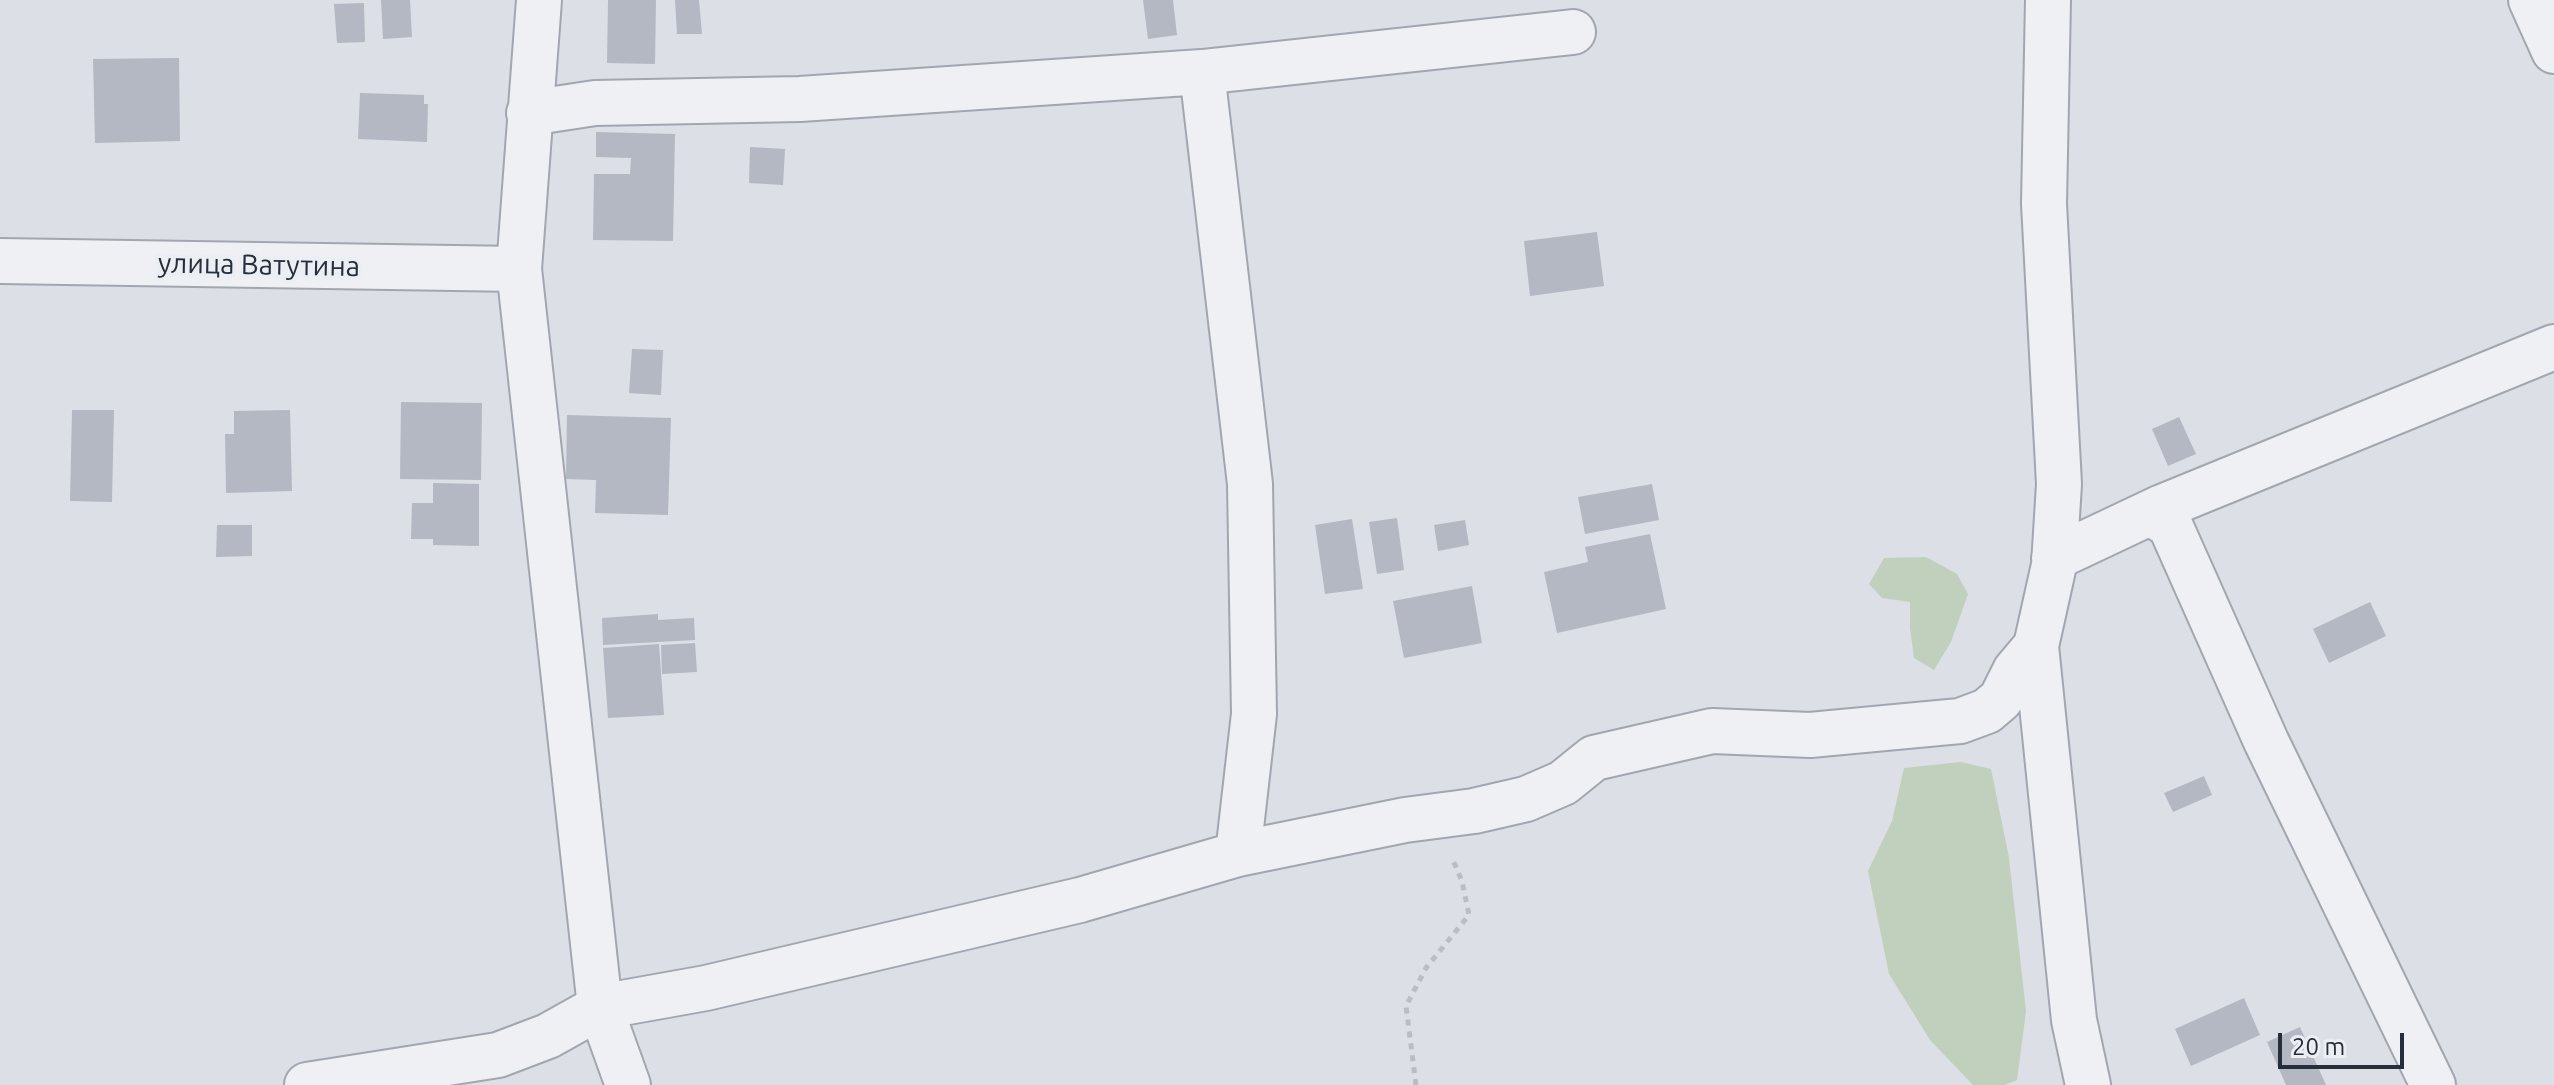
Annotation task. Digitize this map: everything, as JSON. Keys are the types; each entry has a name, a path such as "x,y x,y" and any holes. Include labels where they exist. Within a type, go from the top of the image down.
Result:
{"street":[{"path":"539,0 519,269 600,1007 628,1085"},
{"path":"2048,0 2044,204 2059,484 2054,558 2036,646 2074,1020 2088,1085"},
{"path":"2531,0 2554,51"},
{"path":"529,113 595,103 800,99 1202,72 1573,32"},
{"path":"1202,72 1250,484 1254,714 1238,854"},
{"name":"улица Ватутина","path":"0,261 519,269"},
{"path":"2054,558 2554,347"},
{"path":"2162,514 2266,741 2433,1085"},
{"path":"307,1085 498,1055 548,1036 600,1007 706,988 1065,904 1238,854 1526,799 1563,783 1594,758 1712,731 1810,735 1960,721 1987,711 2001,699 2015,671 2036,646"}],"path":[{"path":"1415,819 1451,854 1462,881 1469,915 1426,968 1406,1006 1416,1085"}],"green space":[{"path":"1926,557 1957,574 1968,594 1951,642 1934,670 1914,658 1910,602 1882,598 1869,584 1884,558"},
{"path":"1961,762 1991,769 2009,858 2026,1011 2017,1080 2004,1085 1973,1085 1930,1040 1889,974 1868,871 1892,821 1904,768"}],"building":[{"path":"381,0 410,0 412,37 383,39"},
{"path":"608,0 656,0 655,64 607,63"},
{"path":"675,0 699,0 702,34 677,34"},
{"path":"1143,0 1173,0 1177,35 1148,39"},
{"path":"364,3 365,42 337,43 334,4"},
{"path":"179,58 180,141 95,143 93,59"},
{"path":"360,93 424,95 424,104 428,104 427,142 358,139"},
{"path":"596,132 675,134 673,241 593,240 594,174 630,174 631,158 596,157"},
{"path":"750,147 785,149 783,185 749,183"},
{"path":"1597,232 1604,286 1530,296 1524,241"},
{"path":"632,349 663,350 661,395 629,393"},
{"path":"401,402 482,403 481,480 400,479"},
{"path":"72,410 114,410 112,502 70,501"},
{"path":"290,410 292,491 226,493 225,434 234,434 234,411"},
{"path":"567,415 671,418 668,515 595,513 596,480 566,479"},
{"path":"2179,417 2196,454 2168,466 2152,429"},
{"path":"433,483 479,484 479,546 433,545 433,539 411,539 412,503 433,503"},
{"path":"1652,484 1659,520 1585,534 1578,497"},
{"path":"1397,518 1404,570 1377,574 1369,522"},
{"path":"1352,519 1363,589 1325,594 1315,525"},
{"path":"1465,520 1469,545 1438,551 1434,525"},
{"path":"217,525 252,525 252,556 216,557"},
{"path":"1650,534 1666,609 1557,633 1544,572 1588,562 1585,547"},
{"path":"1472,586 1482,643 1404,658 1393,601"},
{"path":"2370,602 2386,636 2329,663 2313,629"},
{"path":"658,614 658,620 694,618 695,640 603,645 602,618"},
{"path":"695,643 697,672 662,674 661,645"},
{"path":"659,644 664,715 608,718 603,648"},
{"path":"2204,776 2212,795 2173,812 2164,793"},
{"path":"2244,998 2260,1035 2191,1066 2175,1029"},
{"path":"2300,1027 2326,1085 2286,1085 2267,1042"}]}
